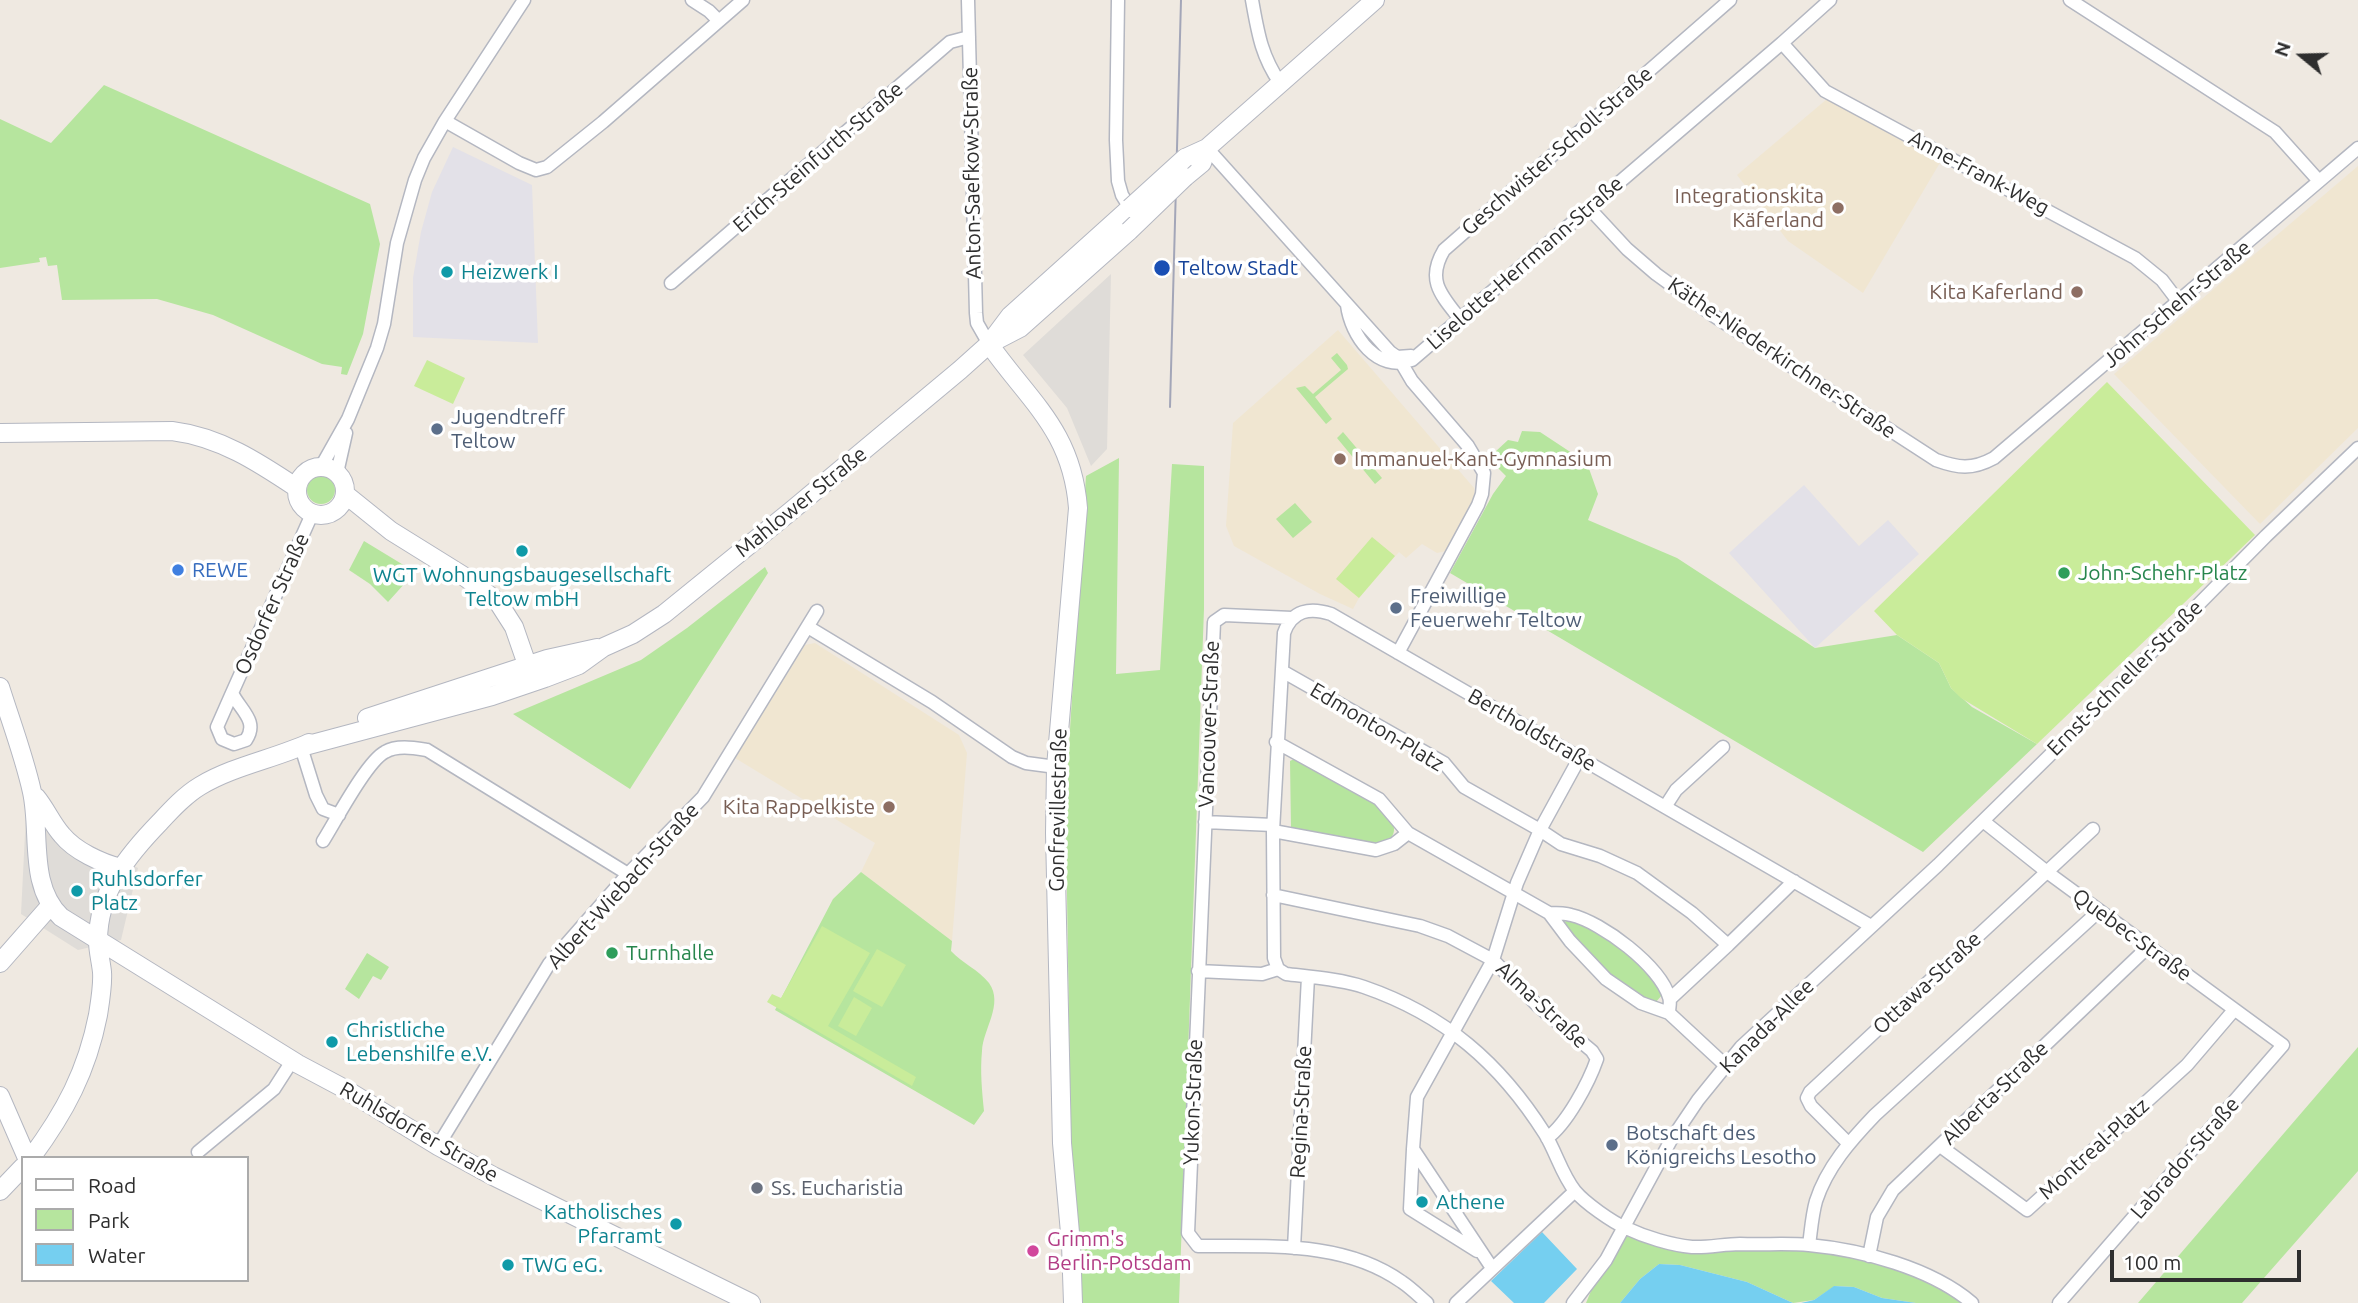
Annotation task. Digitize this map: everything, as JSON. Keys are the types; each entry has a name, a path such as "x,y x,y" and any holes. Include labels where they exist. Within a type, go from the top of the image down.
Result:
{"main road":[{"name":"Mahlower Straße","path":"989,344 1010,316 1185,158 1207,148 1375,0"},
{"name":"Mahlower Straße","path":"31,1156 57,1123 76,1088 91,1047 103,975 98,941 102,906 121,868 143,839 198,786 369,718 530,674 575,652 604,647 633,634 664,614 791,511 989,344 1020,328 1202,163 1207,148"},
{"name":"Gonfrevillestraße","path":"989,344 1054,428 1069,458 1078,508 1056,767 1055,833 1062,1143 1073,1303"},
{"path":"2,434 172,431 193,434 214,440 252,458 315,475 342,479 341,501 326,515 313,513 300,503 315,475"},
{"path":"341,501 465,577 498,602 514,627 530,674"},
{"path":"0,687 32,792 37,817 39,867 43,888 50,906 61,917 98,941"},
{"path":"32,792 63,836 106,864 121,868"},
{"path":"0,963 50,906"},
{"name":"Ruhlsdorfer Straße","path":"98,941 292,1061 493,1176 751,1303"},
{"path":"0,1096 28,1156"},
{"path":"0,1191 21,1169"}],"street":[{"path":"315,475 348,419 366,378 384,324 397,243 415,180 424,159 445,121 524,0"},
{"path":"692,0 719,21"},
{"path":"445,121 519,163 536,170 547,167 743,0"},
{"name":"Anton-Saefkow-Straße","path":"968,0 976,313 977,323 989,344"},
{"path":"1118,0 1118,181 1130,208"},
{"path":"1252,0 1260,47 1267,64 1280,83"},
{"name":"Geschwister-Scholl-Straße","path":"1460,319 1444,299 1435,277 1436,264 1444,250 1730,0"},
{"name":"Liselotte-Herrmann-Straße","path":"1207,148 1347,305 1397,357 1406,358 1418,354 1460,319 1829,0"},
{"path":"2070,0 2275,132 2319,181"},
{"name":"Erich-Steinfurth-Straße","path":"671,284 950,42 969,37"},
{"name":"Anne-Frank-Weg","path":"1782,43 1825,91 2135,258 2162,280 2178,301"},
{"name":"John-Schehr-Straße","path":"1994,458 2358,148"},
{"name":"Käthe-Niederkirchner-Straße","path":"1589,208 1627,250 1656,274 1714,316 1936,460 1965,468 1981,465 1994,458"},
{"path":"1347,305 1352,327 1376,356 1390,363 1402,364 1418,354"},
{"path":"1398,653 1478,505 1484,473 1468,446 1412,381 1402,364"},
{"name":"Ernst-Schneller-Straße","path":"1983,821 2266,536 2358,448"},
{"name":"Osdorfer Straße","path":"232,693 313,513"},
{"name":"Bertholdstraße","path":"1312,609 1331,614 1871,926"},
{"name":"Vancouver-Straße","path":"1198,971 1214,622 1224,615 1292,618 1312,609"},
{"name":"Albert-Wiebach-Straße","path":"439,1146 549,964 628,874 703,797 817,611"},
{"path":"1292,618 1284,633 1276,742 1273,895 1275,958 1278,969 1286,974 1362,986 1418,1010 1453,1031 1496,1068 1524,1101 1575,1191 1625,1228 1660,1240 1693,1247 1725,1244 1809,1245 1869,1256 1916,1270 1972,1303"},
{"path":"808,627 932,702 1012,757 1026,763 1056,767"},
{"name":"Edmonton-Platz","path":"1282,671 1444,763 1464,787 1561,844 1600,856 1637,873 1692,913 1728,945"},
{"path":"1276,742 1379,799 1408,833 1549,913 1570,941 1606,979 1642,1003 1669,1013 1726,1065"},
{"path":"301,747 316,795 323,808 339,816"},
{"path":"323,841 360,779 384,752 408,747 427,750 628,874"},
{"path":"1665,807 1676,790 1723,747"},
{"path":"1480,1253 1410,1209 1417,1097 1493,960 1517,883 1540,830 1580,757"},
{"name":"Quebec-Straße","path":"1983,821 2046,872 2283,1045"},
{"name":"Kanada-Allee","path":"1573,1303 1600,1269 1625,1228 1671,1140 1741,1047 1983,821"},
{"name":"Vancouver-Straße","path":"1205,822 1273,828"},
{"path":"1273,828 1377,850 1394,844 1408,833"},
{"name":"Ottawa-Straße","path":"1849,1143 1811,1106 1807,1098 1810,1092 2093,829"},
{"path":"1670,999 1794,881"},
{"name":"Alma-Straße","path":"1273,895 1420,926 1448,936 1493,960 1538,1006 1592,1051 1597,1059 1557,1130 1547,1138"},
{"path":"1809,1245 1815,1203 1827,1175 1849,1143 1875,1115 2099,911"},
{"path":"1549,913 1572,915 1630,946 1662,979 1670,999 1669,1013"},
{"name":"Alberta-Straße","path":"1869,1256 1877,1217 1894,1190 2148,947"},
{"path":"1198,971 1262,974 1278,969"},
{"name":"Yukon-Straße","path":"1198,971 1188,1233 1198,1246 1294,1248"},
{"name":"Regina-Straße","path":"1294,1248 1308,977"},
{"name":"Montreal-Platz","path":"1940,1146 2027,1210 2187,1065 2234,1010"},
{"name":"Labrador-Straße","path":"2059,1303 2283,1045"},
{"path":"198,1152 274,1090 292,1061"},
{"path":"1413,1149 1492,1268"},
{"path":"1455,1303 1575,1191"},
{"path":"1294,1248 1319,1249 1376,1267 1402,1281 1427,1303"}],"shaded area":[{"name":"Integrationskita Käferland","path":"1827,99 1941,161 1863,293 1788,241 1737,175"},
{"path":"453,147 532,185 538,343 413,337 413,278 421,232 432,192"},
{"path":"2358,166 2358,428 2260,524 2114,374"},
{"path":"1111,274 1107,449 1091,466 1067,408 1023,355"},
{"name":"Immanuel-Kant-Gymnasium","path":"1338,330 1474,488 1475,496 1446,551 1437,553 1422,544 1406,558 1399,552 1359,598 1353,609 1320,594 1234,546 1226,526 1233,423"},
{"path":"1804,485 1859,546 1888,520 1919,554 1815,648 1729,553"},
{"name":"Kita Rappelkiste","path":"815,643 959,735 967,753 952,941 861,872 875,843 735,758 805,645"},
{"name":"Ruhlsdorfer Platz","path":"26,814 138,868 121,940 78,950 21,914"}],"green space":[{"path":"104,85 370,204 380,244 363,334 347,375 341,374 342,367 322,364 213,315 157,299 62,300 57,265 48,266 46,257 39,258 40,262 0,268 0,119 51,143"},
{"path":"1337,353 1348,369 1315,397 1332,419 1326,424 1296,388 1305,386 1313,394 1341,370 1331,358"},
{"path":"427,360 465,378 453,404 414,386"},
{"name":"John-Schehr-Platz","path":"2107,382 2255,535 2037,744 1961,698 1951,688 1939,663 1897,635 1874,611"},
{"path":"1522,431 1540,432 1587,463 1598,494 1588,520 1677,558 1815,648 1897,635 1939,663 1951,688 1972,707 2037,744 1923,852 1450,573 1493,494 1506,476 1497,467 1501,460 1495,452 1508,440 1518,442"},
{"path":"1343,432 1382,478 1375,484 1337,438"},
{"path":"1119,458 1116,674 1160,670 1172,464 1204,466 1204,609 1179,1303 1082,1303 1082,1252 1076,1246 1071,1144 1066,833 1068,761 1086,476"},
{"path":"321,476 331,480 335,490 331,500 321,504 311,500 307,490 311,480"},
{"path":"1295,503 1312,522 1293,538 1276,519"},
{"path":"1372,537 1395,556 1359,598 1336,579"},
{"path":"364,541 415,572 388,602 370,584 349,570"},
{"path":"765,567 768,573 630,789 513,714 641,660"},
{"path":"1294,759 1378,806 1394,827 1390,841 1371,844 1291,829 1290,761"},
{"path":"861,872 952,941 951,951 985,978 993,991 994,1008 981,1058 984,1111 974,1125 775,1010 833,899"},
{"path":"1567,919 1594,929 1636,959 1657,983 1662,995 1656,1002 1628,989 1605,970 1563,925"},
{"path":"822,926 870,953 828,1026 916,1077 912,1086 767,1002 772,994 781,998"},
{"path":"877,949 906,965 882,1007 853,991"},
{"path":"367,953 389,967 381,980 373,976 359,999 345,989"},
{"path":"854,997 872,1008 856,1036 838,1026"},
{"path":"2358,1047 2358,1171 2242,1303 2138,1303"},
{"path":"1625,1228 1693,1247 1809,1245 1916,1270 1972,1303 1916,1303 1882,1298 1854,1287 1835,1286 1814,1300 1793,1303 1747,1282 1680,1265 1659,1264 1640,1279 1620,1303 1586,1303 1600,1269"}],"water":[{"path":"1542,1232 1577,1269 1544,1303 1514,1303 1491,1281"},
{"path":"1659,1264 1680,1265 1747,1282 1793,1303 1620,1303 1640,1279"},
{"path":"1834,1286 1854,1287 1882,1298 1916,1303 1801,1303 1814,1300"}],"tram line":[{"path":"1170,407 1181,0"}],"place":[{"name":"Integrationskita Käferland","path":"1838,208"},
{"name":"Teltow Stadt","path":"1162,268"},
{"name":"Heizwerk I","path":"447,272"},
{"name":"Kita Kaferland","path":"2077,292"},
{"name":"Jugendtreff Teltow","path":"437,429"},
{"name":"Immanuel-Kant-Gymnasium","path":"1340,459"},
{"name":"WGT Wohnungsbaugesellschaft Teltow mbH","path":"522,551"},
{"name":"REWE","path":"178,570"},
{"name":"John-Schehr-Platz","path":"2064,573"},
{"name":"Freiwillige Feuerwehr Teltow","path":"1396,608"},
{"name":"Kita Rappelkiste","path":"889,807"},
{"name":"Ruhlsdorfer Platz","path":"77,891"},
{"name":"Turnhalle","path":"612,953"},
{"name":"Christliche Lebenshilfe e.V.","path":"332,1042"},
{"name":"Botschaft des Königreichs Lesotho","path":"1612,1145"},
{"name":"Ss. Eucharistia","path":"757,1188"},
{"name":"Athene","path":"1422,1202"},
{"name":"Katholisches Pfarramt","path":"676,1224"},
{"name":"Grimm's Berlin-Potsdam","path":"1033,1251"},
{"name":"TWG eG.","path":"508,1265"}]}
